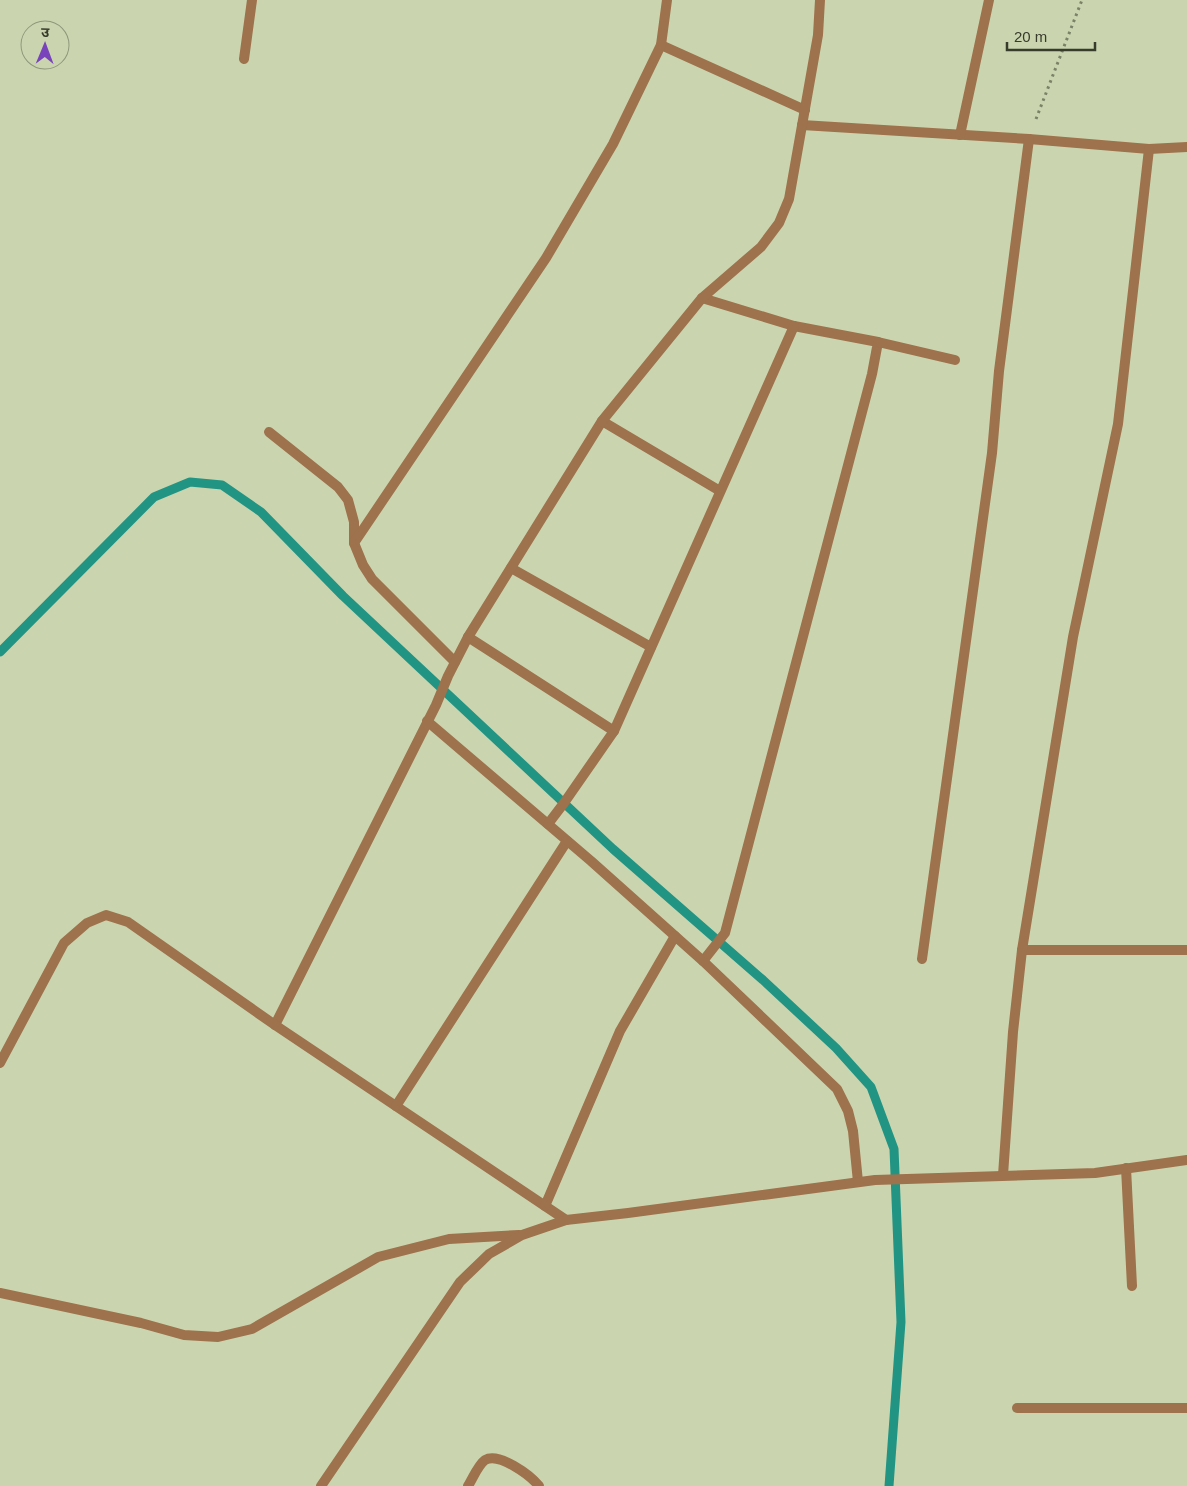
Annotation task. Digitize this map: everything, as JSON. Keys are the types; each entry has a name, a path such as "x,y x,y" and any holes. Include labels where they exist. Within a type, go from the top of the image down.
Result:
{"street":[{"path":"244,59 252,0"},
{"path":"354,543 546,258 613,144 661,45 667,0"},
{"path":"275,1025 436,705 468,637 602,421 702,298 761,247 779,223 789,199 818,34 820,0"},
{"path":"960,135 989,0"},
{"path":"661,45 805,110"},
{"path":"802,125 1149,149 1187,146"},
{"path":"922,959 992,453 999,371 1025,139"},
{"path":"1003,1175 1013,1032 1022,950 1073,637 1118,424 1149,149"},
{"path":"702,298 794,326 878,342 954,360"},
{"path":"548,824 614,731 794,326"},
{"path":"706,957 726,933 872,374 878,342"},
{"path":"602,421 720,491"},
{"path":"269,432 338,487 348,500 354,522 354,543 363,565 372,578 455,662"},
{"path":"511,568 651,647"},
{"path":"468,637 614,731"},
{"path":"427,721 675,936 706,957 837,1090 848,1111 853,1132 858,1182"},
{"path":"396,1106 567,841"},
{"path":"0,1063 64,943 87,923 106,915 128,922 275,1025 566,1220"},
{"path":"545,1206 620,1031 675,936"},
{"path":"1022,950 1187,950"},
{"path":"321,1486 460,1282 489,1254 522,1235 566,1220 875,1180 1095,1172 1187,1160"},
{"path":"1126,1168 1132,1286"},
{"path":"0,1293 141,1323 184,1335 218,1337 252,1330 378,1258 449,1239 522,1235"},
{"path":"1018,1408 1187,1408"},
{"path":"468,1486 484,1460 492,1458 503,1460 533,1479 539,1486"}],"path":[{"path":"1025,139 1082,0"}],"waterway":[{"path":"0,652 154,497 190,482 222,485 261,512 343,596 613,849 763,980 836,1048 871,1087 894,1149 901,1322 889,1486"}]}
